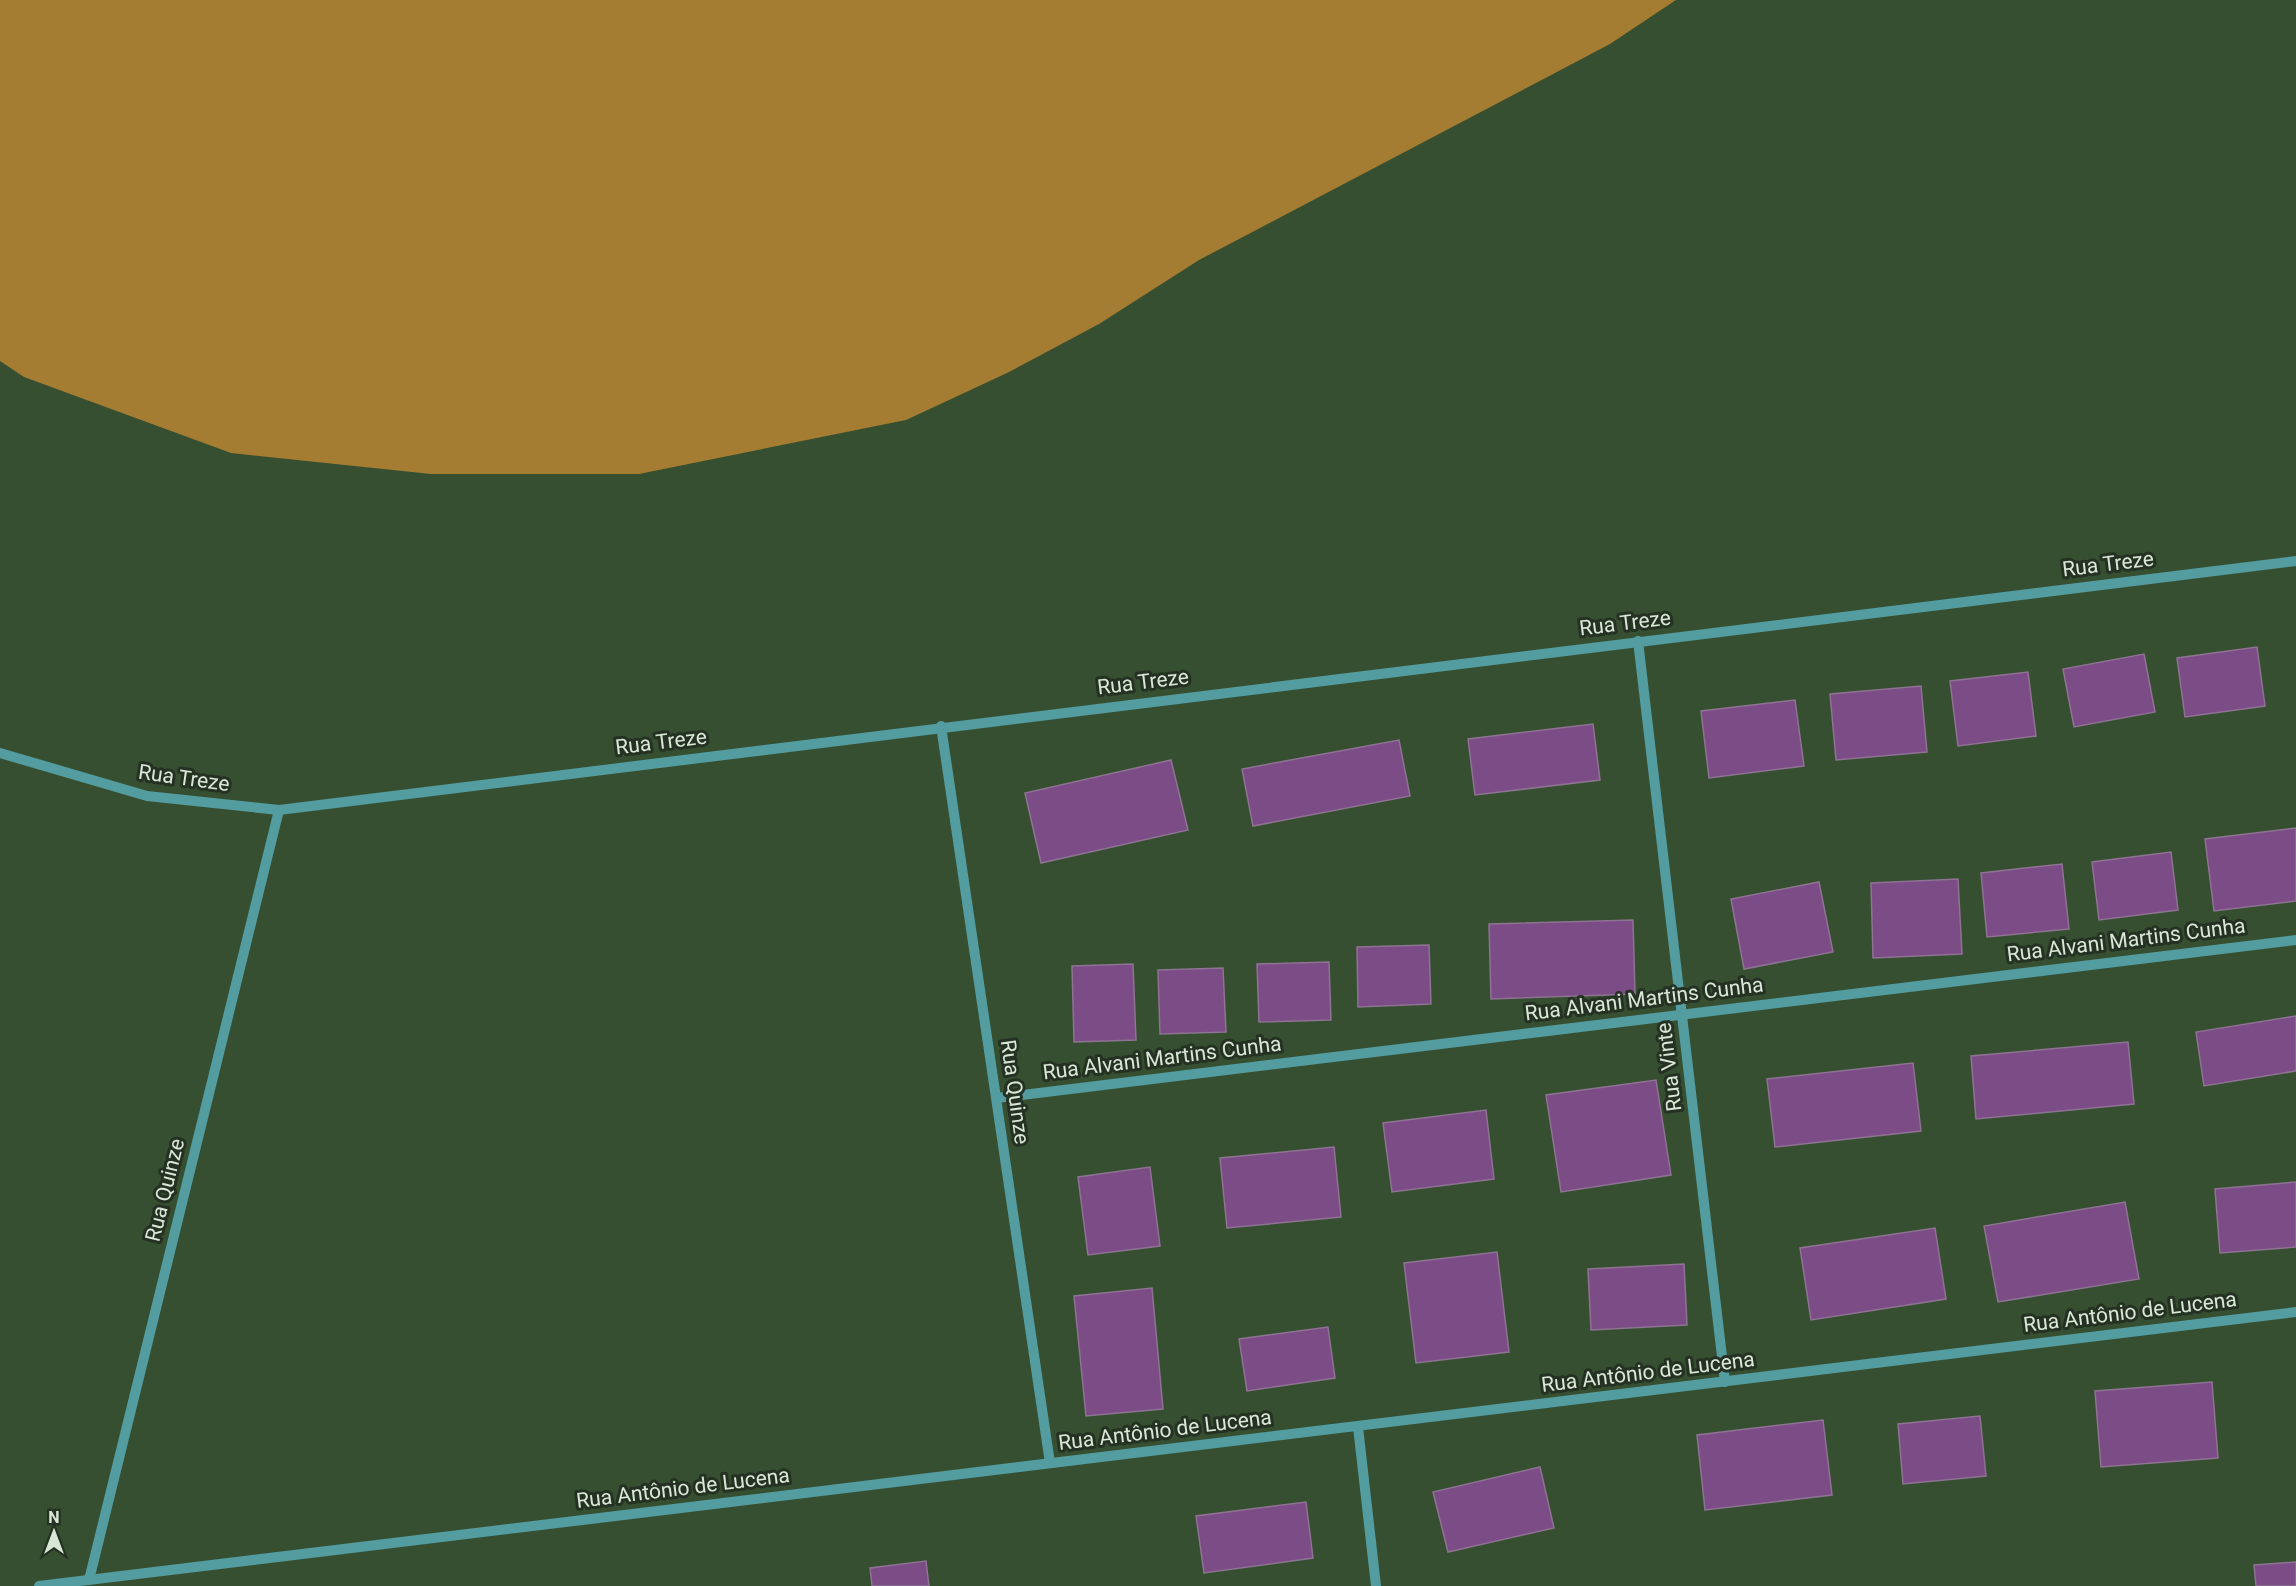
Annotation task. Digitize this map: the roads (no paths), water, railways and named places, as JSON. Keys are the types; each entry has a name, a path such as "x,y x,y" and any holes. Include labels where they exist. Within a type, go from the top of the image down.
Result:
{"lane":[{"name":"Rua Treze","path":"0,753 147,796 279,810 941,726 2296,561"},
{"name":"Rua Vinte","path":"1638,641 1725,1382"},
{"name":"Rua Quinze","path":"941,726 1050,1463"},
{"name":"Rua Quinze","path":"89,1580 279,810"},
{"name":"Rua Alvani Martins Cunha","path":"997,1098 2296,940"},
{"name":"Rua Antônio de Lucena","path":"39,1586 2296,1312"},
{"path":"1358,1426 1376,1586"}]}
